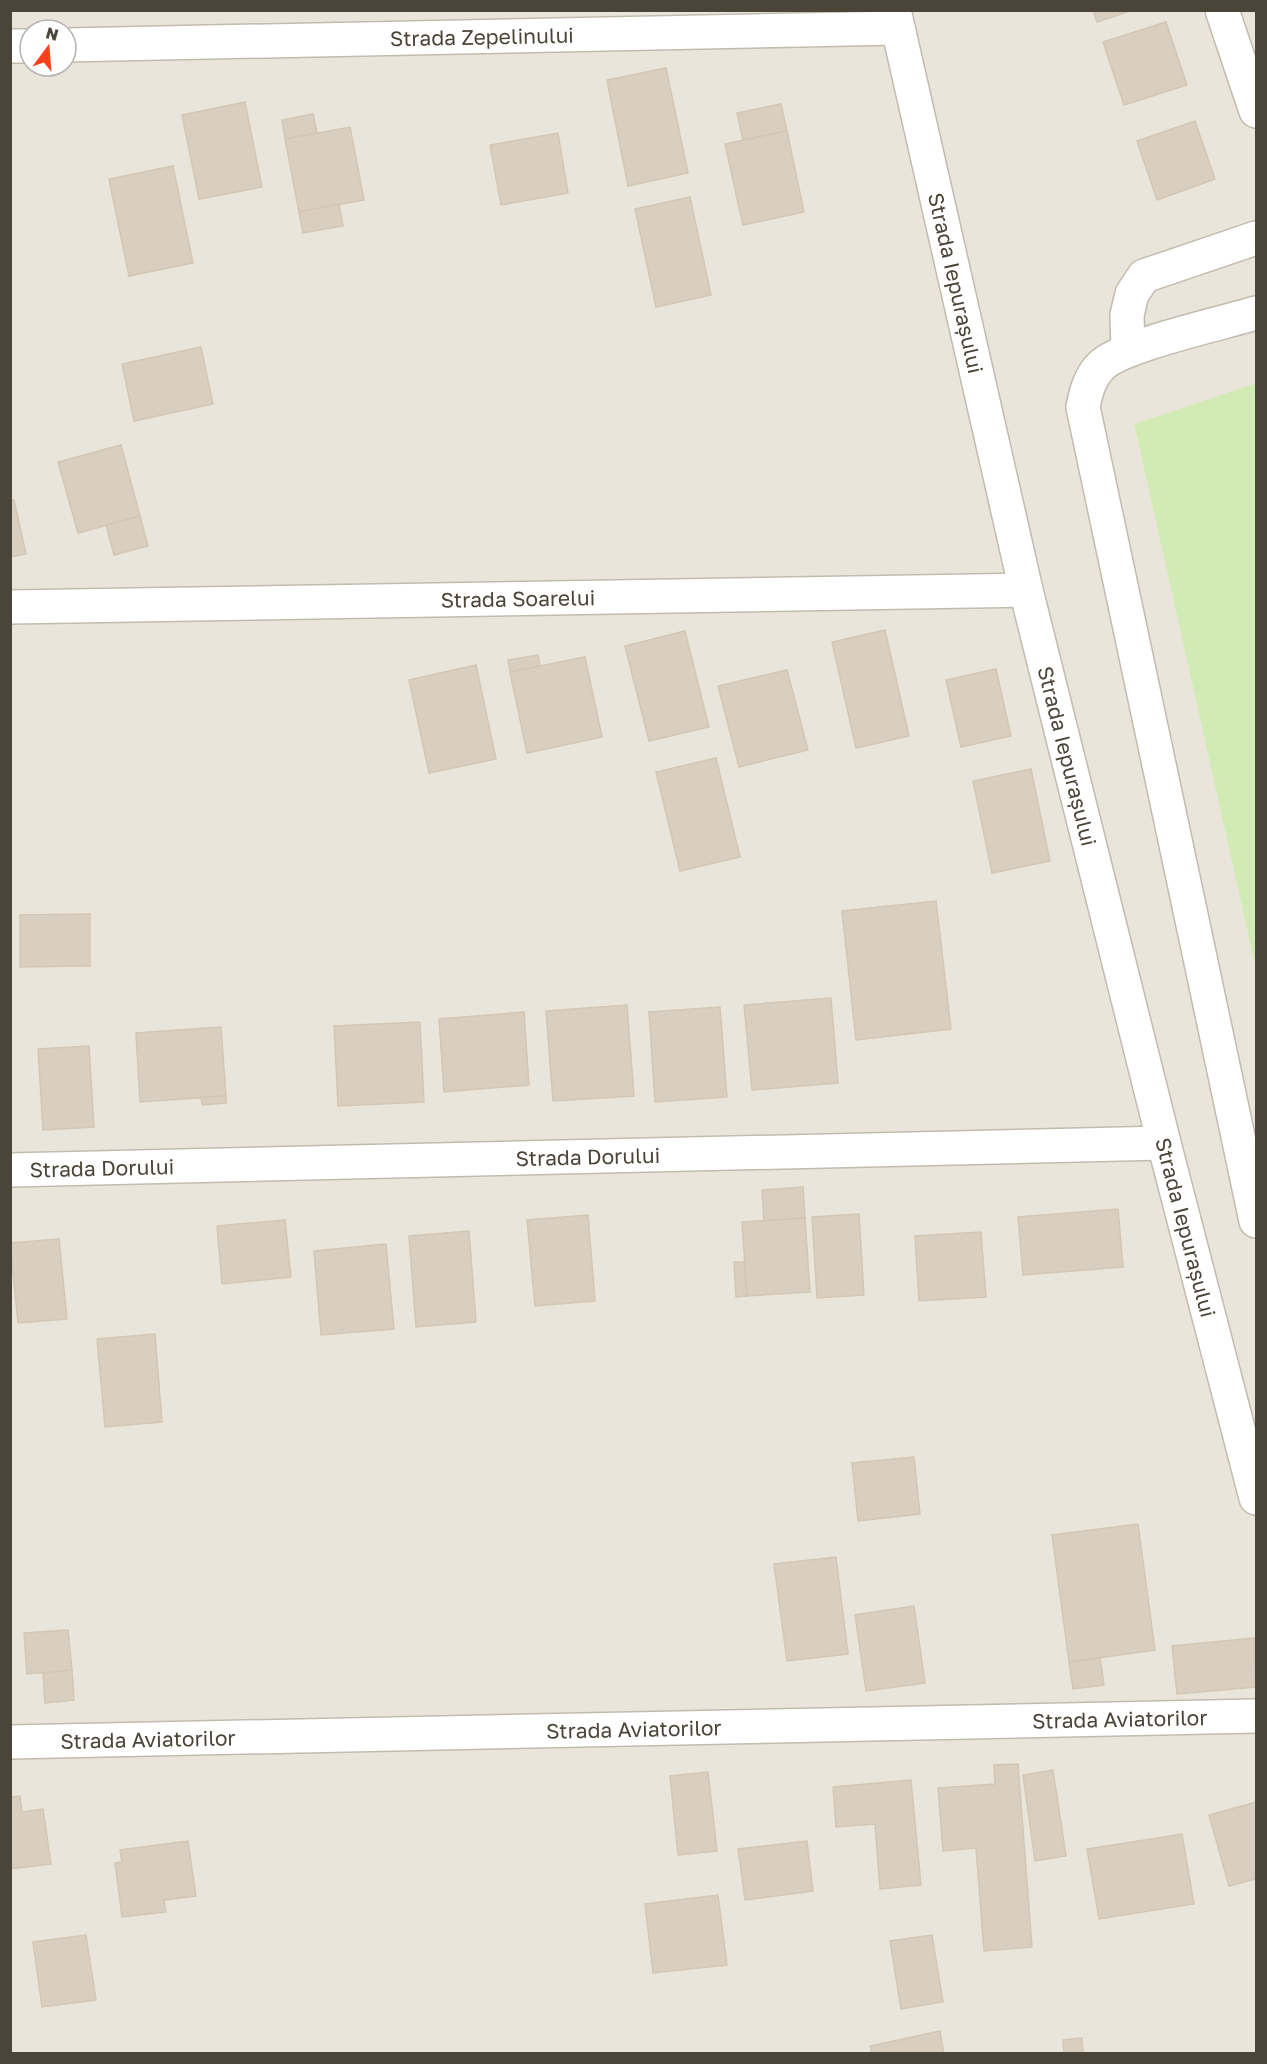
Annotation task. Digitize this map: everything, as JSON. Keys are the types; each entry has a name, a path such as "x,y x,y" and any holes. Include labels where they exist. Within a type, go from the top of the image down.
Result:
{"street":[{"path":"1222,10 1247,52 1257,111"},
{"name":"Strada Zepelinului","path":"78,45 896,19"},
{"name":"Strada Iepurașului","path":"896,19 1026,591 1164,1143 1257,1498"},
{"path":"1257,238 1144,276 1132,294 1115,357 1088,385 1083,407 1088,440 1257,1221"},
{"path":"1115,357 1257,313"},
{"name":"Strada Soarelui","path":"10,607 1026,591"},
{"name":"Strada Dorului","path":"10,1170 1164,1143"},
{"name":"Strada Aviatorilor","path":"10,1742 1257,1716"}],"shaded area":[{"path":"11,11 1256,11 1256,383 1134,424 1256,970 1256,2053 11,2054"}],"green space":[{"path":"1256,383 1256,970 1134,424"}],"building":[{"path":"1093,10 1133,10 1097,22"},
{"path":"1166,22 1187,85 1124,105 1103,42"},
{"path":"666,68 688,173 628,186 607,80"},
{"path":"245,102 262,187 199,199 182,115"},
{"path":"781,104 787,131 743,140 737,113"},
{"path":"313,114 317,133 285,139 282,120"},
{"path":"1195,121 1215,179 1157,200 1137,141"},
{"path":"350,127 364,200 299,212 285,139"},
{"path":"787,131 804,212 743,225 725,144"},
{"path":"558,133 568,193 501,205 490,145"},
{"path":"173,166 193,263 129,276 109,179"},
{"path":"690,197 711,295 656,307 635,209"},
{"path":"339,204 343,226 303,233 299,212"},
{"path":"201,347 213,404 134,421 122,364"},
{"path":"121,445 140,516 78,533 58,462"},
{"path":"14,500 26,554 10,557 10,501"},
{"path":"140,516 148,546 114,555 106,525"},
{"path":"885,630 909,736 856,748 832,642"},
{"path":"685,631 709,727 649,741 625,646"},
{"path":"538,655 540,666 510,672 508,660"},
{"path":"585,657 602,737 527,753 510,672"},
{"path":"476,665 496,759 429,773 409,680"},
{"path":"996,669 1011,736 961,747 946,680"},
{"path":"787,670 808,750 739,767 718,686"},
{"path":"716,758 740,857 680,871 656,772"},
{"path":"1031,769 1050,861 992,873 973,781"},
{"path":"936,901 951,1029 856,1040 842,911"},
{"path":"90,914 90,966 20,967 20,915"},
{"path":"831,998 838,1083 752,1090 744,1005"},
{"path":"627,1005 634,1096 553,1101 546,1011"},
{"path":"720,1007 727,1097 655,1102 649,1012"},
{"path":"524,1012 529,1085 444,1092 439,1019"},
{"path":"420,1022 424,1102 338,1106 334,1026"},
{"path":"221,1027 226,1096 140,1102 136,1033"},
{"path":"89,1046 94,1127 43,1130 38,1049"},
{"path":"226,1096 226,1103 202,1105 201,1097"},
{"path":"803,1187 805,1218 764,1221 762,1190"},
{"path":"1118,1209 1123,1267 1023,1275 1018,1217"},
{"path":"859,1214 864,1295 817,1298 812,1217"},
{"path":"588,1215 595,1301 535,1306 527,1220"},
{"path":"805,1218 810,1292 747,1296 742,1222"},
{"path":"285,1220 291,1277 222,1284 217,1226"},
{"path":"469,1231 476,1322 416,1327 409,1236"},
{"path":"981,1232 986,1297 919,1301 915,1236"},
{"path":"59,1239 67,1319 18,1323 10,1243"},
{"path":"386,1244 394,1329 321,1335 314,1251"},
{"path":"734,1262 744,1262 747,1296 736,1297"},
{"path":"155,1334 162,1422 105,1427 97,1339"},
{"path":"914,1457 920,1514 858,1521 852,1463"},
{"path":"1138,1524 1155,1650 1069,1662 1052,1535"},
{"path":"836,1557 848,1654 787,1661 774,1564"},
{"path":"914,1606 925,1683 866,1691 855,1615"},
{"path":"68,1630 72,1670 27,1674 24,1633"},
{"path":"1254,1638 1256,1687 1177,1694 1172,1646"},
{"path":"1100,1658 1104,1685 1073,1689 1069,1662"},
{"path":"72,1670 74,1700 45,1703 43,1673"},
{"path":"1018,1764 1032,1947 984,1951 976,1848 943,1851 938,1788 995,1784 994,1765"},
{"path":"1053,1770 1066,1856 1035,1861 1023,1775"},
{"path":"708,1772 717,1851 678,1855 670,1776"},
{"path":"911,1780 921,1885 880,1889 875,1824 836,1827 833,1787"},
{"path":"20,1796 22,1812 43,1809 51,1864 10,1869 10,1797"},
{"path":"1256,1802 1256,1879 1229,1886 1209,1815"},
{"path":"1182,1834 1194,1904 1099,1919 1087,1849"},
{"path":"188,1841 196,1896 164,1900 166,1912 122,1917 115,1863 122,1862 120,1850"},
{"path":"807,1841 813,1891 745,1900 738,1849"},
{"path":"718,1895 727,1965 653,1973 645,1904"},
{"path":"86,1935 96,2000 42,2007 33,1942"},
{"path":"932,1935 943,2002 901,2009 890,1941"},
{"path":"940,2031 944,2054 872,2054 870,2046"},
{"path":"1082,2038 1083,2054 1064,2054 1063,2040"}]}
